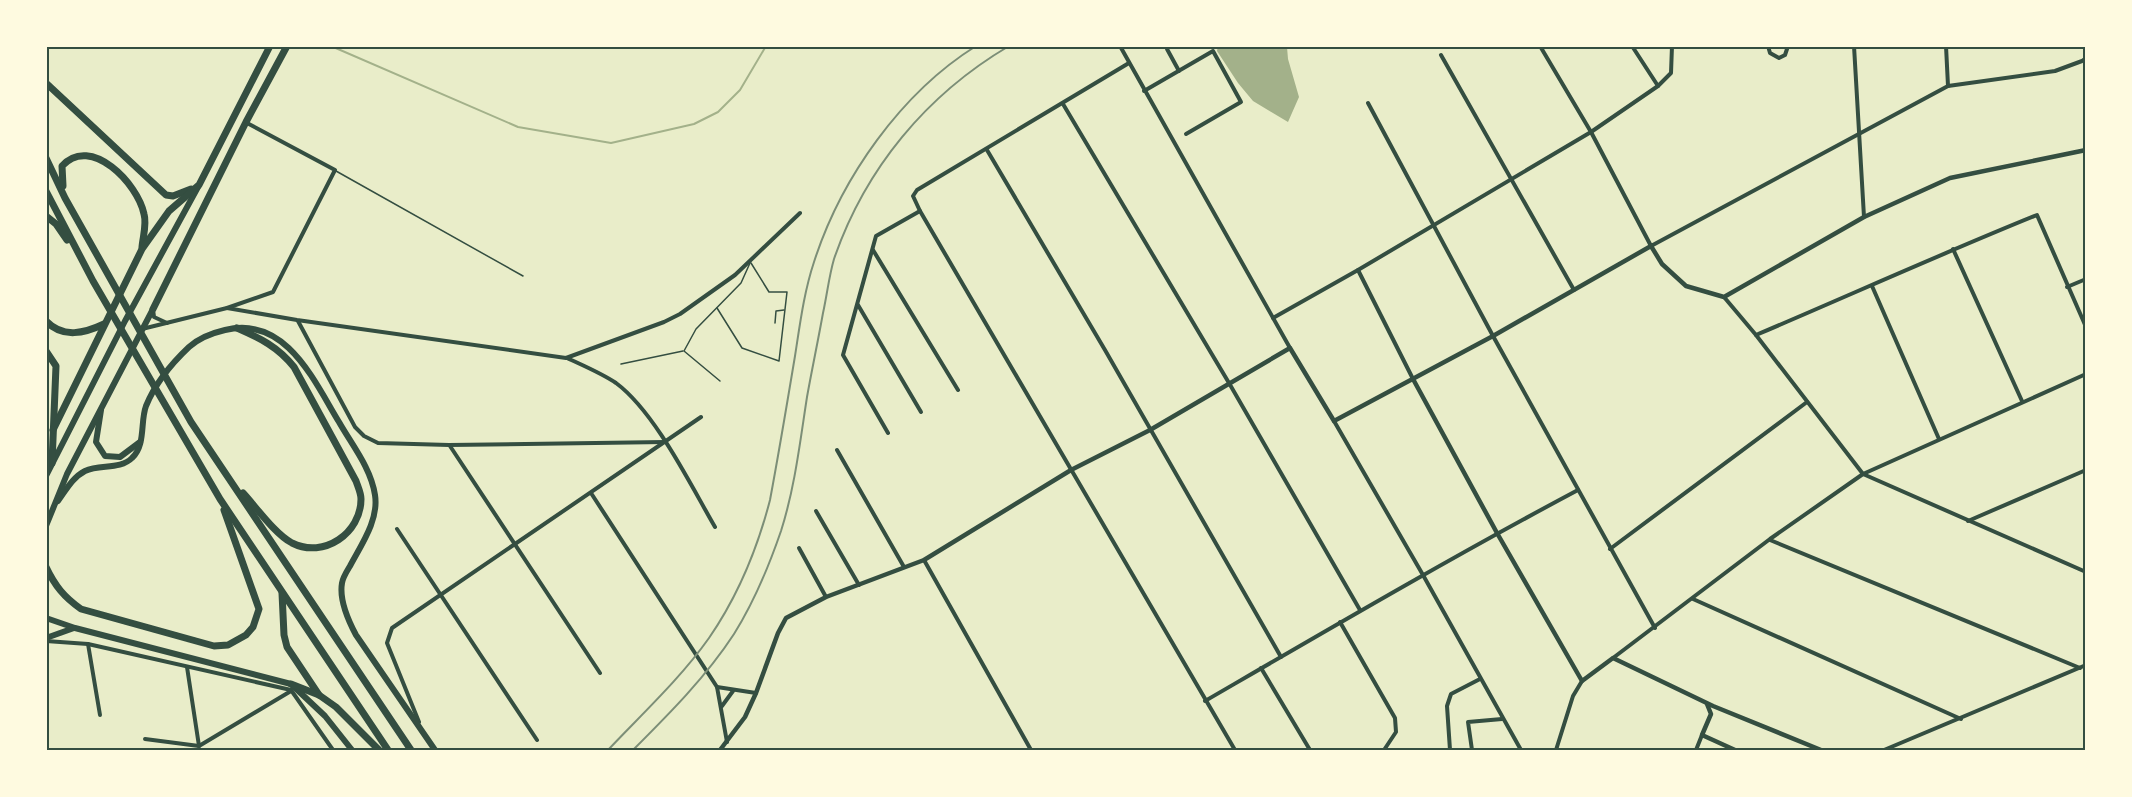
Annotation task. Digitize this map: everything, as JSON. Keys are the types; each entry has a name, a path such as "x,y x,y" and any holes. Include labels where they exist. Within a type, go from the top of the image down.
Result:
{"highway":[{"path":"53,430 142,249 169,211 199,185 270,46"},
{"path":"153,309 246,122 287,48"},
{"path":"46,83 166,195 173,196 199,185"},
{"path":"66,198 61,173 62,166 67,160 76,155 88,154 107,164 132,187 142,206 145,216 142,249"},
{"path":"46,158 191,422 411,750"},
{"path":"46,191 93,281 220,499 388,750"},
{"path":"46,216 56,224 87,269"},
{"path":"46,321 50,326 67,333 83,333 104,324"},
{"path":"229,478 284,538 299,545 314,548 341,539 350,531 359,514 361,494 356,481 294,367 274,346 237,328"},
{"path":"46,351 56,366 52,463"},
{"path":"46,567 65,598 81,609 214,646 228,645 246,635 253,627 258,609 220,499"},
{"path":"282,591 284,635 287,647 319,695"},
{"path":"291,687 319,695 336,707 379,750"}],"main road":[{"path":"46,476 124,321 199,185"},
{"path":"46,526 67,474 153,309"},
{"path":"58,501 72,481 82,472 127,461 136,453 146,407 159,381 195,343 214,333 237,328 253,329 269,334 288,346 307,370 368,470 375,494 372,520 342,582 348,622 435,750"},
{"path":"103,402 96,436 98,446 105,456 120,456 140,442"},
{"path":"46,618 291,687 325,716 352,750"},
{"path":"46,639 75,628"}],"street":[{"path":"1120,46 1521,750"},
{"path":"1540,46 1591,132 1662,264 1686,286 1724,297 1863,474 1967,522 2084,571"},
{"path":"1632,46 1658,86"},
{"path":"1273,318 1591,132 1658,86 1671,74 1672,46"},
{"path":"1768,46 1770,53 1779,58 1785,55 1788,46"},
{"path":"1854,46 1864,217"},
{"path":"1946,46 1948,86"},
{"path":"1167,49 1179,71"},
{"path":"1144,91 1213,51 1240,102 1186,134"},
{"path":"1441,55 1574,290"},
{"path":"1334,421 1948,86 2055,71 2085,58"},
{"path":"1129,63 917,190 913,196 1235,750"},
{"path":"1368,103 1610,550 1655,627"},
{"path":"1063,104 1360,610"},
{"path":"142,330 227,308 273,292 335,170 246,122"},
{"path":"987,150 1281,657"},
{"path":"1724,297 1864,217 1950,178 2085,150"},
{"path":"888,433 843,355 876,236 920,211"},
{"path":"566,358 680,314 751,263 800,213"},
{"path":"1756,335 2037,215 2085,327"},
{"path":"872,249 958,390"},
{"path":"1953,249 2022,401"},
{"path":"1358,270 1413,379 1497,533 1582,681"},
{"path":"2067,287 2085,279"},
{"path":"1872,286 1939,439"},
{"path":"857,304 921,412"},
{"path":"227,308 566,358 600,373 631,396 666,442 715,527"},
{"path":"153,309 154,317 168,323"},
{"path":"297,320 355,427 364,436 378,443 449,445 666,442"},
{"path":"720,750 745,717 786,618 826,597 924,560 1071,470 1150,430 1290,348"},
{"path":"1556,750 1573,696 1582,681 1770,539 1863,474 2085,374"},
{"path":"1610,550 1807,402"},
{"path":"424,734 387,643 392,628 701,417"},
{"path":"449,445 600,673"},
{"path":"837,450 904,567"},
{"path":"1967,522 2085,470"},
{"path":"1205,701 1360,610 1578,490"},
{"path":"591,493 717,687 727,742"},
{"path":"816,511 859,585"},
{"path":"398,529 537,740"},
{"path":"1770,539 2080,668"},
{"path":"799,548 826,597"},
{"path":"924,560 1031,750"},
{"path":"1693,599 1961,718"},
{"path":"1340,622 1395,718 1396,732 1384,750"},
{"path":"46,639 88,644 291,687 333,750"},
{"path":"88,644 100,715"},
{"path":"1612,658 1707,704 1821,750"},
{"path":"1884,750 2085,665"},
{"path":"187,666 199,746"},
{"path":"1261,668 1310,750"},
{"path":"1450,750 1447,705 1451,694 1480,679"},
{"path":"145,739 199,746 291,687"},
{"path":"717,687 756,693"},
{"path":"722,706 733,691"},
{"path":"1696,750 1711,714 1707,704"},
{"path":"1711,714 1722,710"},
{"path":"1472,750 1468,722 1502,719"},
{"path":"1702,735 1735,750"}],"lane":[{"path":"335,170 523,276"},
{"path":"684,351 692,334 741,283 751,263"},
{"path":"717,308 742,348 779,361 787,292 769,292 751,263"},
{"path":"775,323 776,311 785,309"},
{"path":"621,364 684,351"},
{"path":"684,351 720,381"}],"shaded area":[{"path":"1218,46 1287,47 1288,59 1299,97 1288,122 1253,101 1217,51"}],"waterway":[{"path":"331,46 518,127 611,143 694,124 718,112 740,90 766,46"}],"railway":[{"path":"608,750 698,653 729,606 746,572 770,500 808,285 814,262 840,199 857,169 899,113 949,65 976,46"},
{"path":"633,750 686,695 723,650 748,609 766,571 790,498 832,265 847,226 863,195 881,165 925,111 951,87 1009,46"}]}
